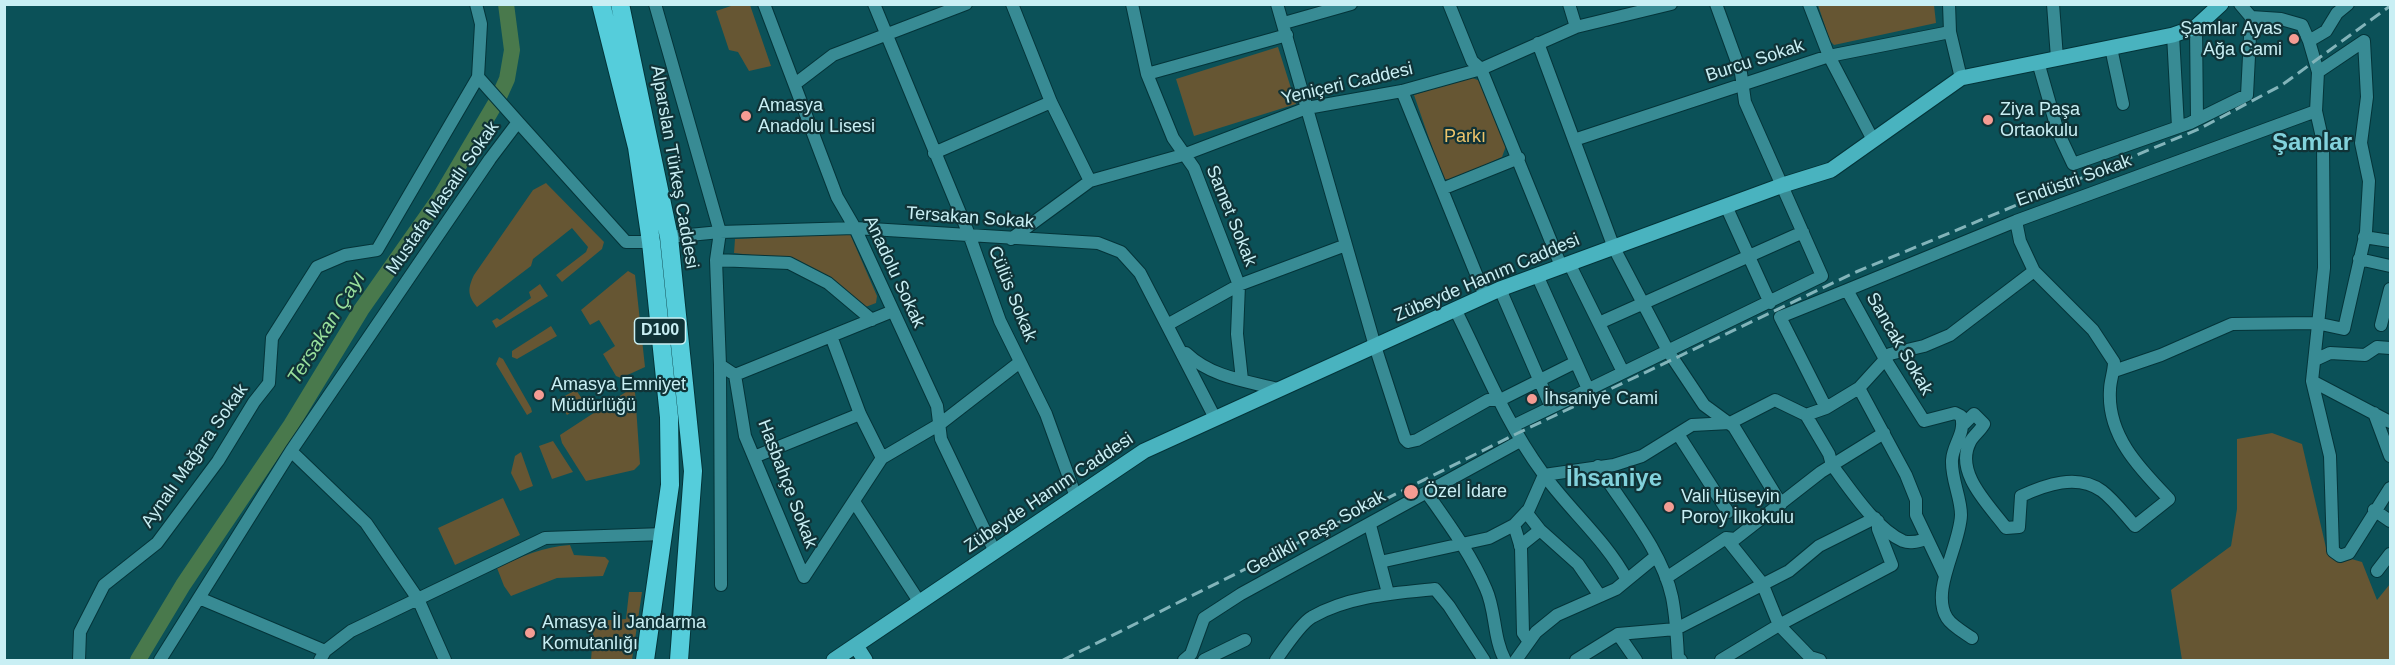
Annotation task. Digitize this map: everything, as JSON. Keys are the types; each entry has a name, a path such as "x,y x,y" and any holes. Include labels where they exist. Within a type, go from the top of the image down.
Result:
{"highway":[{"name":"Alparslan Türkeş Caddesi","path":"602,4 660,240 670,485 645,660"},
{"name":"Alparslan Türkeş Caddesi","path":"620,4 660,240 693,471 680,660"},
{"path":"684,628 694,660"}],"main road":[{"name":"Zübeyde Hanım Caddesi","path":"834,660 1144,451 1500,289 1783,185 1831,170 1961,78 2173,35 2196,27 2221,4"},
{"path":"856,646 865,660"}],"street":[{"path":"476,4 481,24 482,82 518,123"},
{"path":"655,4 720,232 716,260 720,365 721,585"},
{"name":"Anadolu Sokak","path":"764,4 812,136 837,197 855,228 937,406 942,439 995,552"},
{"name":"Cülüs Sokak","path":"874,4 884,34 970,237 1000,321 1046,414 1076,497"},
{"path":"795,84 833,55 966,4"},
{"path":"1012,4 1051,102 1090,181"},
{"name":"Samet Sokak","path":"1132,4 1147,74 1173,138 1194,168 1239,285 1237,334 1242,380"},
{"path":"1277,4 1375,346 1405,439 1408,442 1488,400 1500,400 1576,362"},
{"path":"1147,74 1285,29 1351,4"},
{"path":"1449,4 1472,62 1480,69 1565,264 1599,323 1623,372"},
{"path":"1569,4 1576,27"},
{"name":"Yeniçeri Caddesi","path":"1011,239 1090,181 1183,154 1307,108 1402,90 1480,69 1576,27 1645,8 1671,4"},
{"path":"1513,426 1822,276 1745,102 1741,73 1716,4"},
{"path":"1809,4 1829,56 1873,140"},
{"path":"1949,4 1950,32 1961,78"},
{"path":"2054,4 2057,58"},
{"path":"2240,4 2251,16 2281,19 2302,25 2318,72 2316,111 2323,142 2324,268 2316,323 2312,381 2330,456 2333,551 2340,556 2349,553 2374,510 2391,488"},
{"path":"2309,41 2326,31 2335,8 2348,4"},
{"name":"Endüstri Sokak","path":"2038,62 2058,132 2073,164 2178,127 2247,95 2251,16"},
{"path":"2196,27 2197,119"},
{"name":"Burcu Sokak","path":"1574,140 1829,56 1950,32"},
{"path":"2173,35 2178,127"},
{"path":"2114,371 2161,355 2232,324 2316,323 2344,328 2364,237 2369,181 2361,143 2367,97 2364,41 2318,72"},
{"path":"1538,43 1614,248 1668,351 1704,405 1734,427 1781,504"},
{"path":"2111,48 2123,104"},
{"name":"Aynalı Mağara Sokak","path":"79,660 80,632 104,585 157,543 218,461 254,402 269,383 272,338 316,267 345,255 377,250 482,82"},
{"path":"1402,90 1485,296"},
{"path":"934,153 1051,102"},
{"name":"Endüstri Sokak","path":"1847,290 2016,221 2316,111"},
{"name":"Mustafa Masatlı Sokak","path":"160,660 291,451 490,159 518,123 626,242 660,240"},
{"path":"1442,189 1520,158"},
{"path":"1726,206 1770,303"},
{"path":"1972,638 1947,619 1941,596 1945,576 1955,552 1961,514 1953,478 1952,458 1964,424 1974,414 1984,424 1970,442 1966,455 1967,470 1977,489 2006,528 2019,527 2020,496 2044,485 2074,480 2102,490 2135,526 2169,499 2126,451 2114,423 2109,391 2114,362 2093,330 2034,272 2020,241 2016,221"},
{"name":"Tersakan Sokak","path":"660,240 720,232 855,228 970,237 1098,243 1121,252 1140,273 1215,418"},
{"path":"1599,323 1803,232"},
{"path":"2364,237 2391,241"},
{"path":"1167,325 1239,285 1346,245"},
{"path":"2359,259 2391,266"},
{"path":"716,260 789,263 828,283 872,320"},
{"path":"1806,415 1826,408 1859,388 1890,354 1924,346 1950,335 2034,272"},
{"path":"1537,275 1588,389"},
{"path":"1500,289 1551,407"},
{"path":"2381,325 2391,289"},
{"name":"Sancak Sokak","path":"1826,408 1780,317 1847,290 1885,359 1924,421 1955,413 1961,416 1964,424"},
{"path":"720,365 735,375 893,311"},
{"path":"1456,311 1520,441 1544,475 1616,558 1627,580"},
{"path":"831,336 860,414 882,458"},
{"name":"Tersakan Sokak","path":"1178,346 1196,363 1224,376 1278,389"},
{"path":"2314,360 2330,352 2365,355 2377,347 2391,348"},
{"path":"920,603 855,503 882,458 940,424 1020,362"},
{"name":"Hasbahçe Sokak","path":"735,375 745,436 804,577 855,503"},
{"path":"2312,381 2391,422"},
{"path":"1859,388 1906,475 1916,500 1916,515 1945,576"},
{"path":"1544,475 1614,465 1642,456 1692,425 1727,424 1775,400 1806,415 1829,454 1832,465 1877,519 1904,542 1913,543 1926,539"},
{"path":"754,457 860,414"},
{"path":"2374,414 2391,456"},
{"path":"1666,578 1726,538 1735,539 1832,465 1884,433"},
{"path":"1678,434 1728,512"},
{"name":"Gedikli Paşa Sokak","path":"1184,660 1191,654 1204,618 1241,594 1520,441"},
{"path":"291,451 366,523 418,600 445,660"},
{"path":"1598,466 1666,578 1672,597 1678,657 1681,660"},
{"path":"1380,562 1489,538 1514,525 1526,512 1544,475"},
{"path":"1427,493 1462,544 1487,591 1497,646 1505,660"},
{"path":"2374,510 2391,521"},
{"path":"1526,512 1540,530 1578,564 1600,596"},
{"path":"1576,660 1618,634 1676,629 1789,571 1819,546 1877,519"},
{"path":"1721,660 1779,625 1892,565 1878,529 1877,519"},
{"path":"1370,525 1388,593"},
{"path":"1514,525 1520,546 1523,633 1529,642"},
{"path":"1520,546 1540,530"},
{"path":"199,598 322,656 351,631 544,538 664,534"},
{"path":"1726,538 1762,583 1779,625 1812,659"},
{"path":"2377,571 2391,554"},
{"path":"1516,660 1529,642 1557,615 1616,589 1655,557"},
{"path":"1276,660 1310,618 1345,604 1388,593 1435,589 1449,606 1484,660"},
{"path":"1618,634 1636,660"},
{"path":"1204,660 1245,640"}],"green space":[{"path":"734,5 750,5 771,66 749,71 738,52 729,50 716,11"},
{"path":"1818,5 1934,5 1936,23 1834,45 1830,41"},
{"path":"1278,47 1296,104 1194,136 1176,79"},
{"name":"Parkı","path":"1470,77 1480,81 1506,146 1502,157 1453,180 1443,179 1414,95"},
{"path":"546,183 604,242 602,249 562,282 556,275 586,252 588,247 572,228 533,259 531,266 477,307 471,299 470,291 474,275 533,190"},
{"path":"850,234 877,296 876,303 863,308 832,278 796,260 734,253 735,239"},
{"path":"628,271 635,275 645,367 621,378 616,376 603,354 615,346 599,320 590,325 581,310"},
{"path":"540,284 548,296 496,328 492,321 497,318 500,320 531,298 529,292"},
{"path":"551,326 557,336 517,359 512,357 512,351"},
{"path":"499,357 503,359 531,408 532,412 527,415 496,364"},
{"path":"632,388 635,392 640,464 634,470 586,481 562,443 560,435"},
{"path":"576,390 585,403 567,415 557,400"},
{"path":"2272,433 2302,444 2327,552 2362,562 2377,600 2390,584 2390,660 2182,660 2171,590 2231,546 2237,509 2237,439"},
{"path":"553,441 573,472 552,479 539,446"},
{"path":"521,452 533,486 520,491 511,473 515,456"},
{"path":"503,498 520,535 455,565 438,528"},
{"path":"570,545 574,555 605,557 609,561 603,576 557,578 511,596 497,568 533,553"},
{"path":"629,592 642,592 632,660 591,660 594,621 626,619"}],"waterway":[{"name":"Tersakan Çayı","path":"138,660 183,585 291,425 361,310 439,199 498,99 507,79 512,50 506,4"}],"railway":[{"path":"1063,660 1516,434 1856,272 2199,129 2282,85 2390,6"}],"place":[{"name":"Şamlar Ayas Ağa Cami","path":"2294,39"},
{"name":"Amasya Anadolu Lisesi","path":"746,116"},
{"name":"Ziya Paşa Ortaokulu","path":"1988,120"},
{"name":"Amasya Emniyet Müdürlüğü","path":"539,395"},
{"name":"İhsaniye Cami","path":"1532,399"},
{"name":"Özel İdare","path":"1411,492"},
{"name":"Vali Hüseyin Poroy İlkokulu","path":"1669,507"},
{"name":"Amasya İl Jandarma Komutanlığı","path":"530,633"}],"district":[{"name":"Şamlar","path":"2312,143"},
{"name":"İhsaniye","path":"1614,479"}]}
